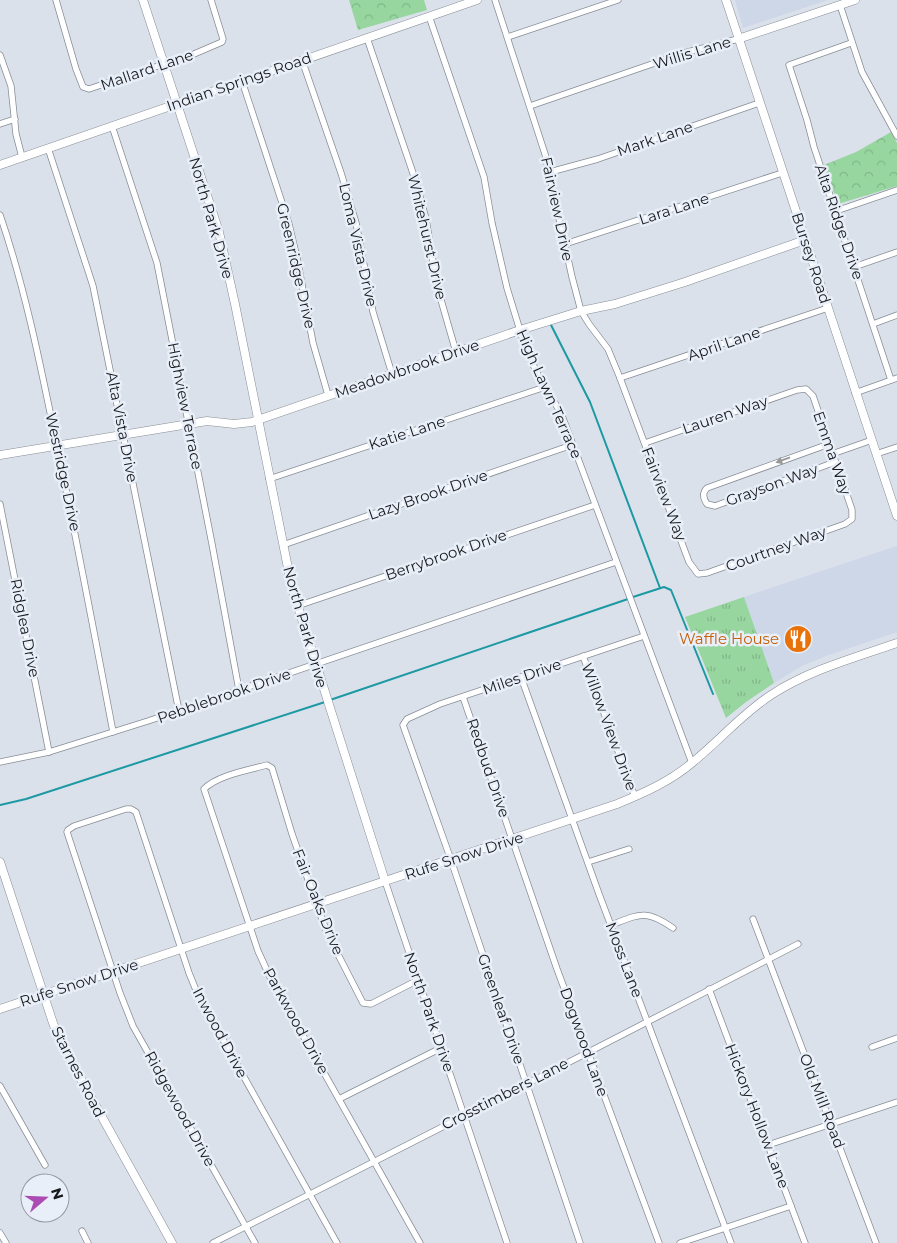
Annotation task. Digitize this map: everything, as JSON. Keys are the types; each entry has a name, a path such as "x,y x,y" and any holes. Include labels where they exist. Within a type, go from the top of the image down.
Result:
{"street":[{"name":"Mallard Lane","path":"56,0 76,69 86,89 164,64 222,42 223,39 211,0"},
{"name":"North Park Drive","path":"143,0 219,232 269,480 297,606 385,882 507,1243"},
{"name":"Indian Springs Road","path":"0,165 367,38 459,3 477,0"},
{"name":"Fairview Drive","path":"495,0 550,172 581,311 608,349 632,412"},
{"path":"508,37 618,0"},
{"name":"Bursey Road","path":"726,0 897,516"},
{"name":"Willis Lane","path":"530,106 684,53 738,39 855,0"},
{"path":"840,5 862,72 897,136"},
{"name":"High Lawn Terrace","path":"429,16 484,177 492,224 507,288 526,350 561,413 692,763"},
{"name":"Whitehurst Drive","path":"367,38 416,182 426,219 437,286 456,352"},
{"name":"Alta Ridge Drive","path":"851,43 789,65 814,148 873,324 894,379"},
{"path":"0,55 2,68 11,86 16,134 22,157"},
{"name":"Loma Vista Drive","path":"302,60 356,223 373,312 392,374"},
{"name":"Greenridge Drive","path":"242,81 289,224 313,343 328,395"},
{"name":"Mark Lane","path":"550,172 598,159 759,103"},
{"path":"0,124 15,119"},
{"name":"Highview Terrace","path":"112,126 157,263 239,690"},
{"name":"Alta Vista Drive","path":"48,148 93,286 179,711"},
{"name":"Lara Lane","path":"565,244 782,173"},
{"path":"836,211 897,190"},
{"name":"Westridge Drive","path":"0,215 16,262 30,318 114,732"},
{"name":"Meadowbrook Drive","path":"0,455 57,444 207,421 246,424 520,330 581,311 615,304 685,282 805,240"},
{"path":"854,267 897,252"},
{"name":"April Lane","path":"620,378 828,308"},
{"path":"873,324 897,315"},
{"path":"855,392 894,379"},
{"name":"Katie Lane","path":"269,480 545,387"},
{"name":"Lauren Way","path":"644,443 797,390 806,389"},
{"name":"Emma Way","path":"806,389 813,396 852,510 852,519"},
{"name":"Fairview Way","path":"632,412 689,562 698,574"},
{"name":"Grayson Way","path":"832,454 872,440"},
{"name":"Grayson Way","path":"829,444 708,488 704,492 704,499 707,504 715,506 835,462"},
{"name":"Lazy Brook Drive","path":"283,545 572,445"},
{"path":"876,454 897,447"},
{"name":"Ridglea Drive","path":"0,504 49,752"},
{"name":"Berrybrook Drive","path":"297,606 595,505"},
{"name":"Courtney Way","path":"698,574 708,573 763,554 845,524 852,519"},
{"name":"Pebblebrook Drive","path":"0,762 49,752 179,711 616,562"},
{"name":"Miles Drive","path":"403,725 412,716 463,696 644,636"},
{"name":"Rufe Snow Drive","path":"0,1009 573,820 635,797 661,785 692,763 752,709 786,686 824,668 897,643"},
{"name":"Willow View Drive","path":"583,656 635,797"},
{"name":"Moss Lane","path":"521,677 611,925 731,1243"},
{"name":"Redbud Drive","path":"463,696 512,839"},
{"name":"Greenleaf Drive","path":"403,725 451,860 580,1243"},
{"name":"Parkwood Drive","path":"272,768 268,765 243,771 207,786 204,792 249,927 270,977 420,1243"},
{"name":"Fair Oaks Drive","path":"272,768 292,834 327,932 363,1003 371,1004 418,980"},
{"name":"Ridgewood Drive","path":"133,810 126,809 70,828 67,832 113,972 133,1026 256,1243"},
{"name":"Inwood Drive","path":"133,810 136,812 198,995 337,1243"},
{"name":"Dogwood Lane","path":"512,839 587,1052 659,1243"},
{"path":"588,862 630,849"},
{"name":"Starnes Road","path":"0,862 53,1023 70,1062 172,1243"},
{"path":"611,925 643,915 656,917 673,928"},
{"name":"Old Mill Road","path":"753,919 876,1243"},
{"name":"Crosstimbers Lane","path":"213,1243 375,1162 798,944"},
{"name":"Hickory Hollow Lane","path":"709,989 805,1243"},
{"path":"872,1047 897,1038"},
{"path":"340,1099 441,1048"},
{"path":"0,1086 45,1164"},
{"path":"768,1145 897,1102"},
{"path":"680,1243 791,1206"},
{"path":"82,1231 88,1243"},
{"path":"0,1233 6,1243"}],"shaded area":[{"path":"735,0 828,0 743,28"},
{"path":"897,546 897,632 826,656 802,666 774,683 744,597"}],"green space":[{"path":"349,0 424,0 427,10 358,30"},
{"path":"891,132 897,143 897,186 838,204 824,165 856,152"},
{"path":"744,597 774,683 726,718 685,617"}],"waterway":[{"path":"551,325 590,402 660,588"},
{"path":"633,597 664,587 671,590 713,694"},
{"path":"330,700 628,599"},
{"path":"0,805 26,799 325,702"}],"place":[{"name":"Waffle House","path":"798,639"}]}
